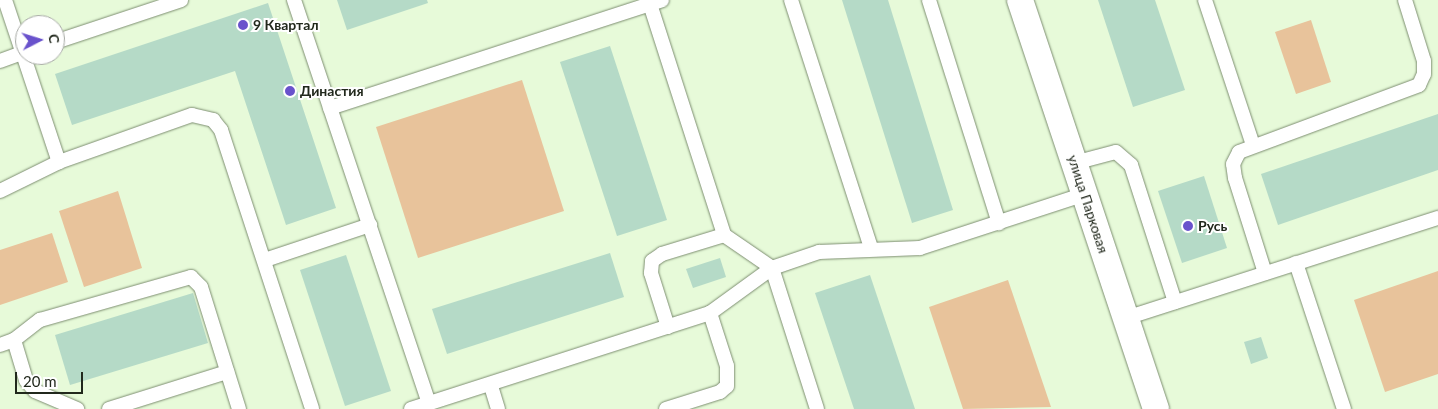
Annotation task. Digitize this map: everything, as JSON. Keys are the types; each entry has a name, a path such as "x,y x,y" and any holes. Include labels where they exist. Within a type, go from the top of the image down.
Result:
{"street":[{"name":"улица Парковая","path":"1020,0 1156,409"}],"lane":[{"path":"5,0 15,28"},
{"path":"65,39 181,0"},
{"path":"294,0 429,403"},
{"path":"791,0 871,248"},
{"path":"929,0 999,222"},
{"path":"1205,0 1253,145"},
{"path":"1264,274 1233,164 1239,152 1253,145 1419,85 1424,74 1424,61 1405,0"},
{"path":"330,108 656,2 724,235 772,268 817,409"},
{"path":"0,61 15,56"},
{"path":"28,65 59,162"},
{"path":"0,192 59,162 192,115 214,120 221,130 265,260 312,409"},
{"path":"1074,163 1116,152 1131,165 1175,302"},
{"path":"411,409 491,386 710,314 772,268 832,249 920,248 1085,194"},
{"path":"1126,318 1438,218"},
{"path":"265,260 370,225"},
{"path":"668,327 651,273 652,261 662,254 724,235"},
{"path":"1296,263 1344,409"},
{"path":"0,345 14,340 40,320 191,277 201,287 239,409"},
{"path":"666,409 720,392 727,386 727,366 710,314"},
{"path":"14,340 26,380 35,390 77,409"},
{"path":"109,409 227,372"},
{"path":"491,386 498,409"}],"shaded area":[{"path":"1311,20 1331,82 1296,94 1275,32"},
{"path":"522,80 564,211 418,258 376,127"},
{"path":"118,191 142,268 84,287 59,211"},
{"path":"52,233 68,282 0,305 0,250"},
{"path":"1438,271 1438,374 1385,392 1354,300"},
{"path":"1008,280 1051,407 963,409 929,307"}],"building":[{"path":"337,0 427,0 428,3 347,30"},
{"path":"842,0 888,0 953,210 912,223"},
{"path":"1098,0 1155,0 1185,90 1133,107"},
{"path":"268,3 336,208 286,225 235,71 72,125 55,74"},
{"path":"610,46 667,220 617,236 560,62"},
{"path":"1438,114 1438,170 1278,225 1261,174"},
{"path":"1204,176 1227,248 1182,263 1158,191"},
{"path":"610,253 624,297 447,354 432,309"},
{"path":"346,255 391,391 345,406 300,270"},
{"path":"720,258 726,277 693,288 686,269"},
{"path":"870,275 915,409 854,409 815,293"},
{"path":"193,293 208,343 70,385 55,335"},
{"path":"1261,337 1268,358 1251,364 1244,342"}],"place":[{"name":"9 Квартал","path":"243,25"},
{"name":"Династия","path":"290,91"},
{"name":"Русь","path":"1188,226"}]}
